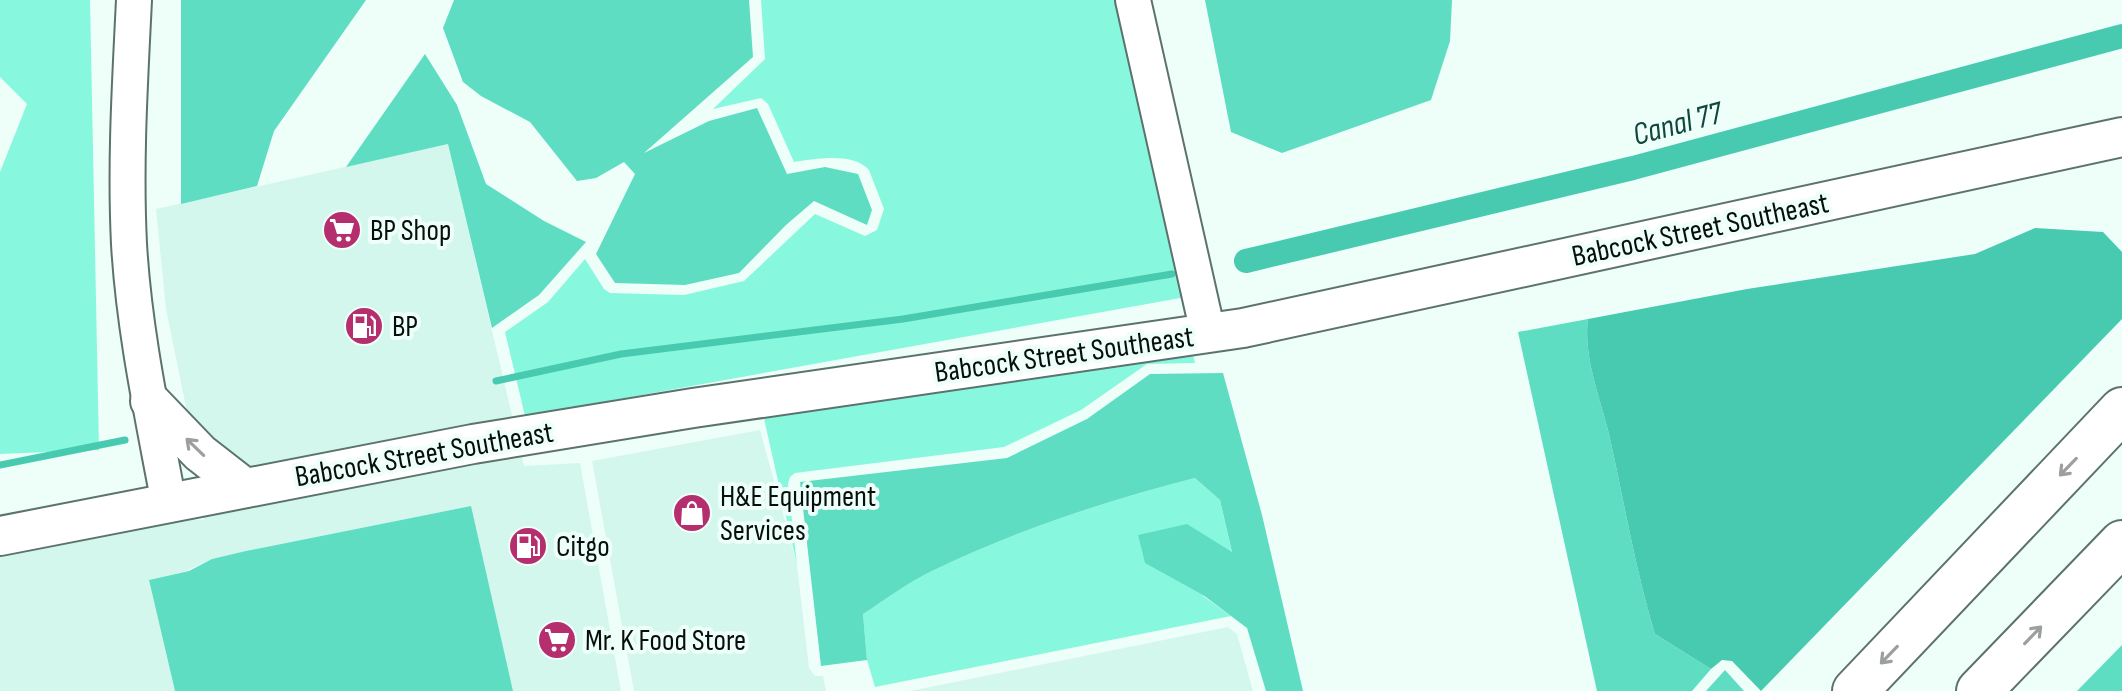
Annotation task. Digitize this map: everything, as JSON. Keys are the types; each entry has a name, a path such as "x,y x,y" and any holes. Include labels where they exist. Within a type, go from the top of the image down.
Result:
{"highway":[{"path":"1855,691 2122,410"},
{"path":"1979,691 2122,543"}],"main road":[{"name":"Babcock Street Southeast","path":"0,536 436,450 584,425 1243,328 2122,137"},
{"path":"150,401 200,453 245,488"}],"street":[{"path":"134,0 127,134 129,246 150,401 169,504"},
{"path":"1133,0 1208,333"}],"shaded area":[{"path":"0,0 90,0 99,450 0,454 0,172 27,104 0,77"},
{"path":"181,0 366,0 274,131 257,186 181,204"},
{"path":"454,0 749,0 753,57 644,153 709,121 757,108 787,174 825,167 858,174 872,210 867,225 814,201 739,273 685,285 615,283 596,254 635,174 624,162 596,178 577,181 530,122 481,96 463,82 443,28"},
{"path":"761,0 1119,0 1186,297 525,416 505,332 548,302 585,259 604,289 610,293 684,295 744,281 815,214 865,236 877,230 884,209 869,170 862,164 833,158 794,162 768,104 761,98 713,109 765,59"},
{"path":"1205,0 1452,0 1450,41 1431,100 1282,153 1231,132"},
{"path":"425,54 457,105 486,184 544,221 586,242 539,295 492,328 448,144 346,167"},
{"path":"448,144 524,466 580,463 621,691 513,691 470,506 212,559 183,572 149,580 175,691 0,691 0,545 174,518 204,520 166,309 156,209"},
{"path":"2035,228 2103,232 2122,252 2122,319 1761,691 1732,661 1722,660 1711,669 1655,634 1593,377 1588,348 1588,319 1747,289 1975,254"},
{"path":"1588,319 1588,348 1593,377 1655,634 1711,669 1692,691 1597,691 1518,332"},
{"path":"1191,347 1195,363 1147,364 1081,410 1004,447 795,473 788,484 797,565 762,410"},
{"path":"1223,373 1262,515 1303,691 1266,691 1247,628 1203,595 1145,563 1138,535 1187,524 1232,552 1220,500 1195,478 1060,518 930,572 863,614 867,660 821,666 800,482 1007,458 1087,419 1150,374"},
{"name":"H&E Equipment Services","path":"760,430 797,565 809,668 815,676 823,676 826,691 634,691 592,461"},
{"path":"1195,478 1220,500 1232,553 1203,596 1231,616 875,687 867,660 863,614 896,592 930,572 1027,530"},
{"path":"471,506 513,691 175,691 149,580 189,571 212,559 246,551"},
{"path":"1228,627 1237,634 1253,691 910,691"},
{"path":"2122,645 2122,691 2077,691"},
{"path":"1725,670 1744,691 1706,691"}],"waterway":[{"name":"Canal 77","path":"1246,261 1633,168 2122,36"},
{"path":"496,381 621,354 903,319 1172,274"},
{"path":"0,465 125,440"}],"place":[{"name":"BP Shop","path":"342,230"},
{"name":"BP","path":"364,326"},
{"name":"H&E Equipment Services","path":"692,513"},
{"name":"Citgo","path":"528,546"},
{"name":"Mr. K Food Store","path":"557,640"}]}
